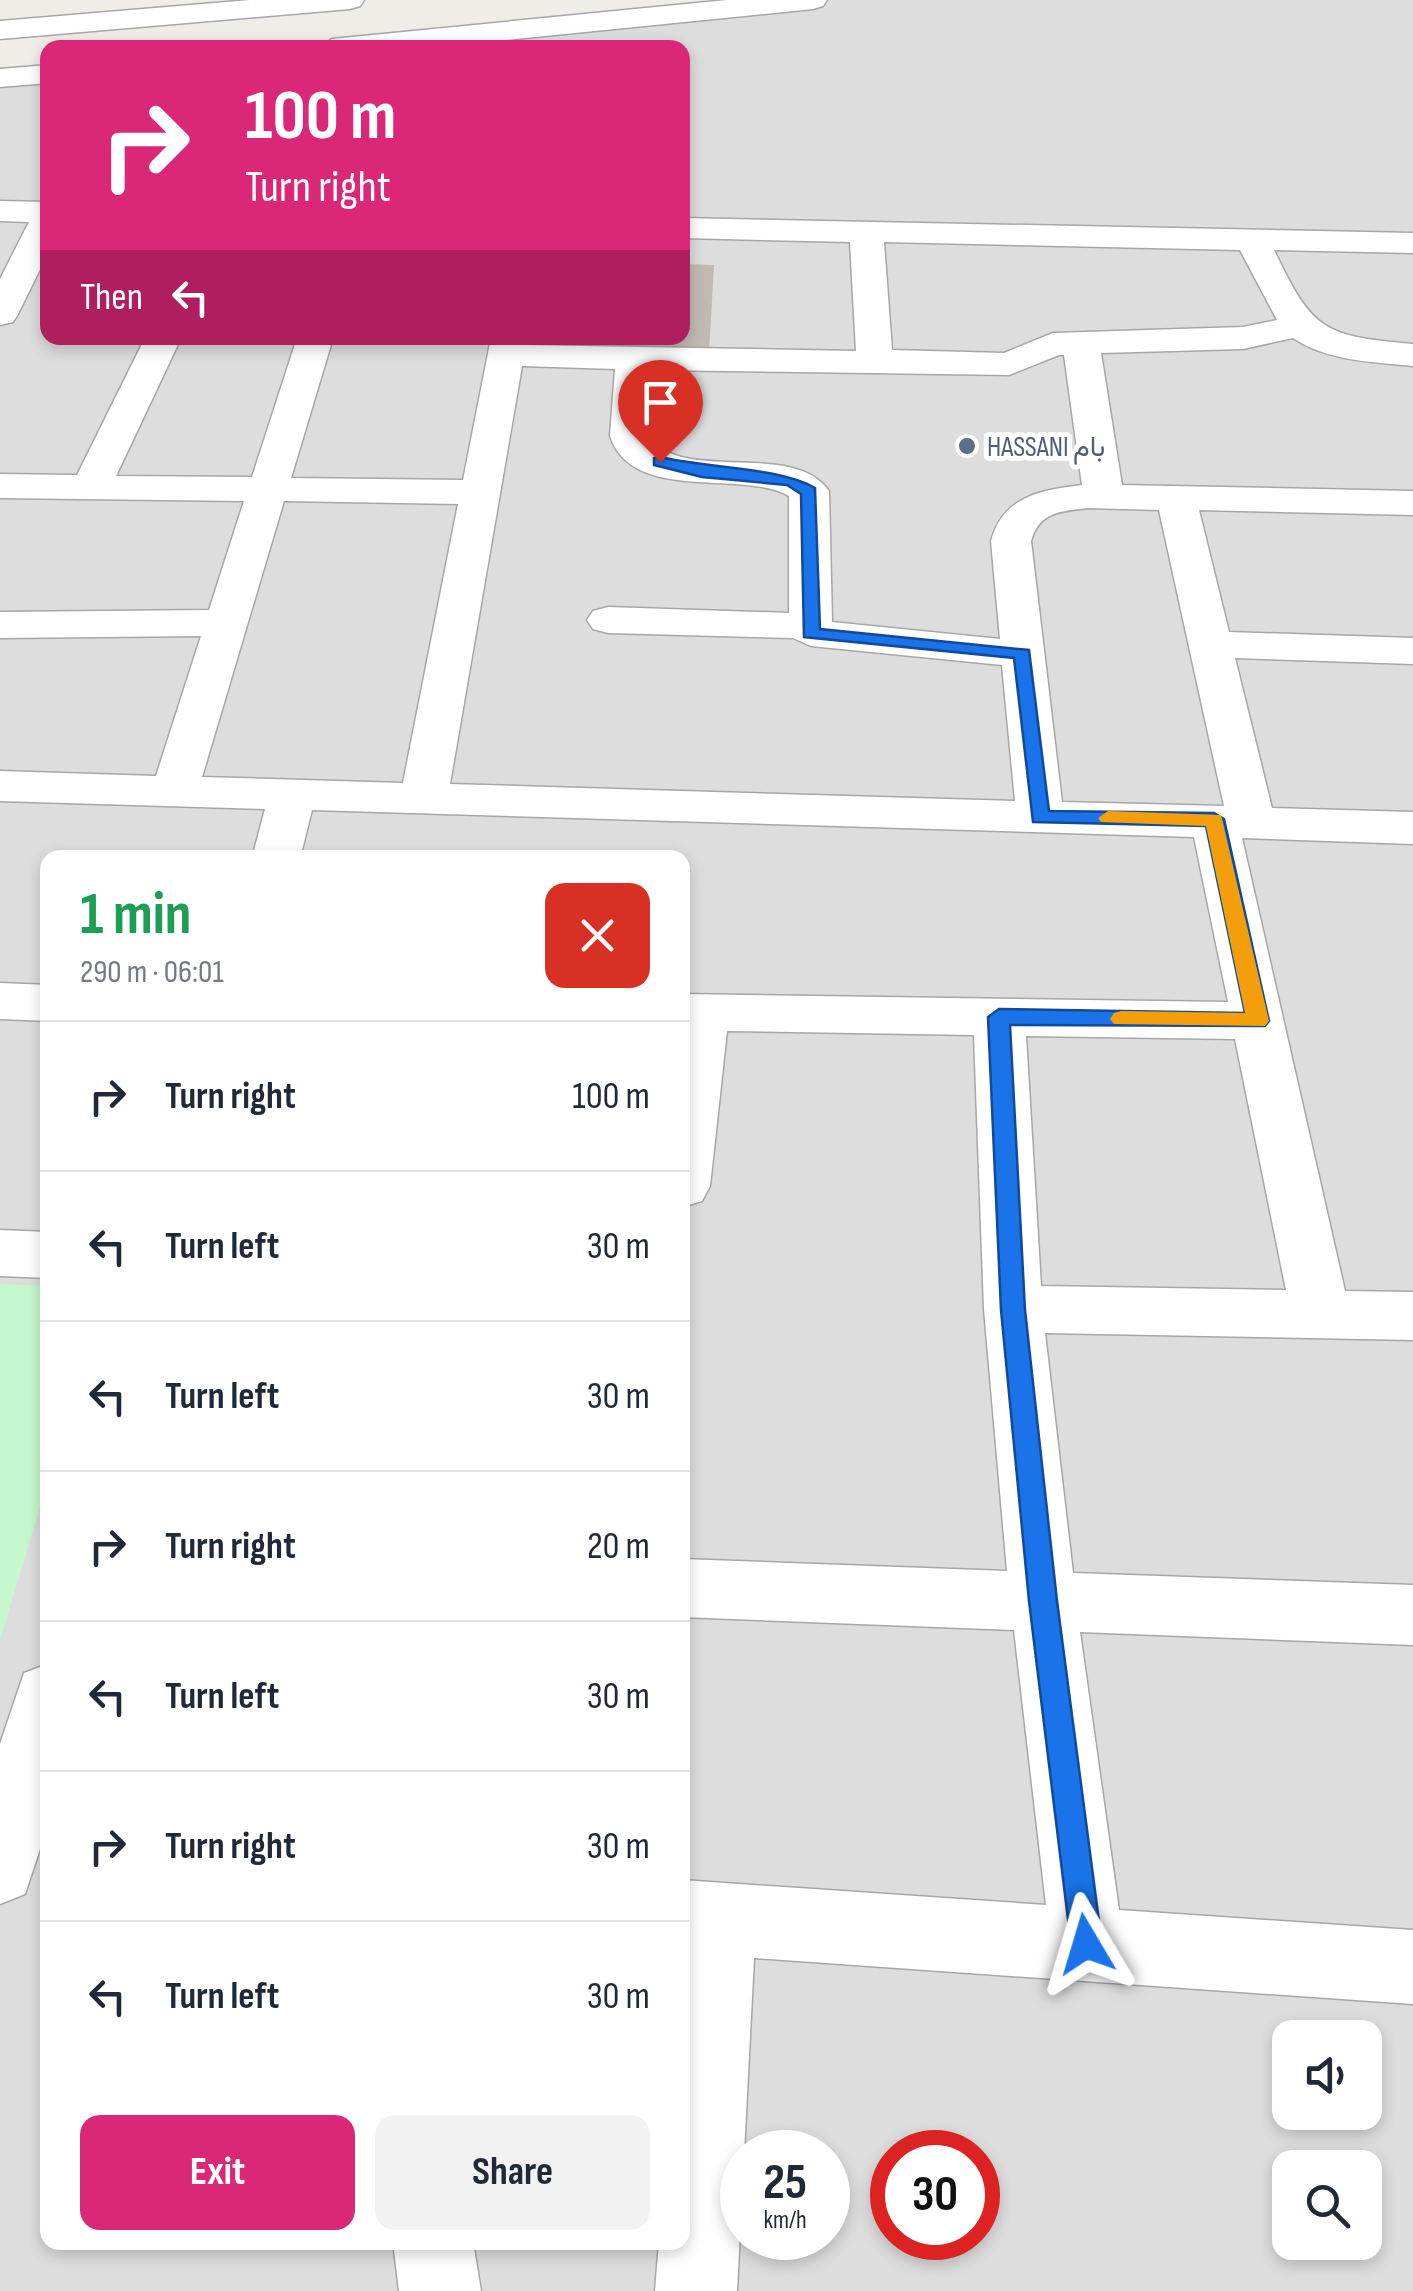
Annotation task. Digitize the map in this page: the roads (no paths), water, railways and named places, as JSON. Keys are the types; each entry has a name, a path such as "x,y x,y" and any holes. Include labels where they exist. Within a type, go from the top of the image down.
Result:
{"street":[{"path":"0,30 273,3 350,0"},
{"path":"495,40 576,36 812,0"},
{"path":"0,78 40,75"},
{"path":"0,212 40,214"},
{"path":"690,228 1413,243"},
{"path":"6,304 40,232"},
{"path":"866,232 874,354 868,360"},
{"path":"1253,241 1284,308 1298,326 1320,341 1413,355"},
{"path":"6,304 40,296"},
{"path":"424,797 507,346 635,358 1009,364 1054,344 1243,338 1298,326"},
{"path":"1081,344 1104,496"},
{"path":"91,487 159,345"},
{"path":"175,788 313,345"},
{"path":"635,358 629,431 632,445 644,455 702,472 790,481 809,492 811,633 1023,654"},
{"path":"0,486 478,492"},
{"path":"1040,817 1011,541 1020,515 1049,502 1104,496 1413,503"},
{"path":"1176,496 1210,644 1258,1021 1321,1316"},
{"path":"608,620 808,626"},
{"path":"0,625 226,623"},
{"path":"1210,644 1413,651"},
{"path":"0,786 175,788 1413,828"},
{"path":"278,850 293,794"},
{"path":"0,1001 40,1002"},
{"path":"690,1059 693,1012 1258,1021"},
{"path":"999,1017 1013,1310 1043,1601 1086,1944"},
{"path":"0,1253 40,1255"},
{"path":"1013,1310 1413,1316"},
{"path":"690,1588 1413,1615"},
{"path":"40,1724 0,1868 40,1871"},
{"path":"696,2291 702,1917 1413,1967"},
{"path":"433,2250 440,2291"}],"place":[{"name":"HASSANI بام","path":"967,446"}]}
